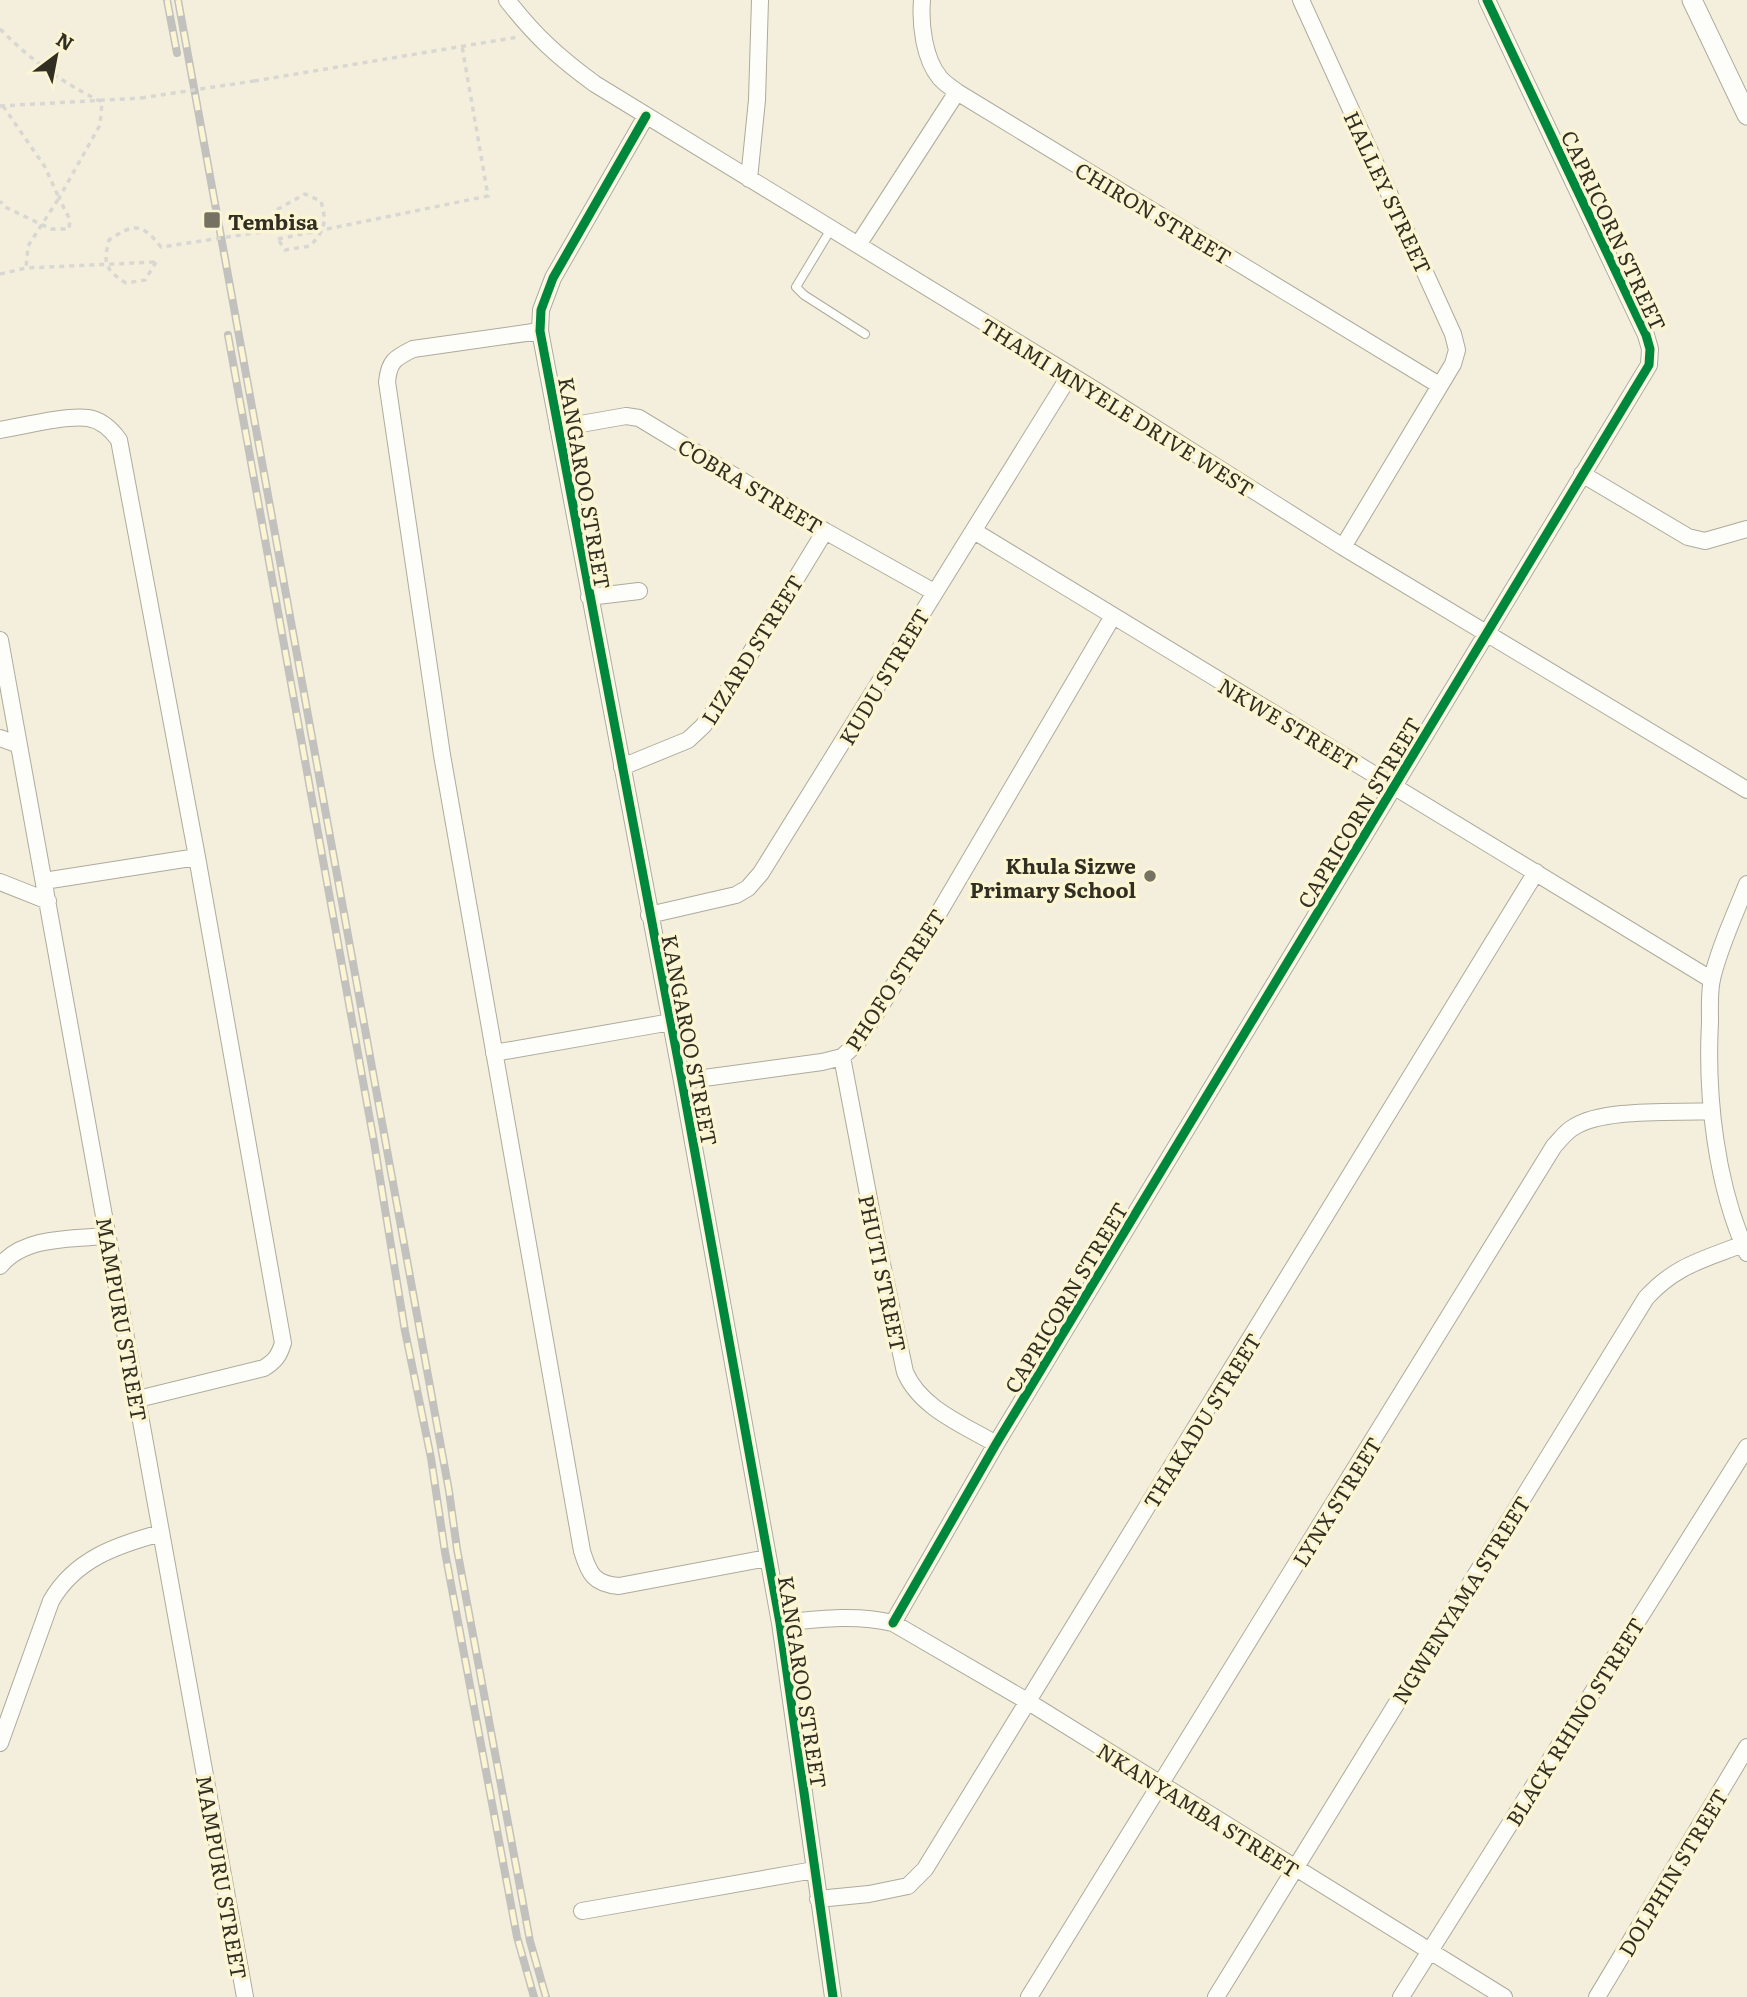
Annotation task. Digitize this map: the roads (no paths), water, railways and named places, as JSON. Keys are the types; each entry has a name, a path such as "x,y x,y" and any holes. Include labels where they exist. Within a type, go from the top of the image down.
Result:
{"street":[{"name":"THAMI MNYELE DRIVE WEST","path":"507,0 534,35 595,84 1070,375 1343,547 1747,790"},
{"path":"749,179 757,100 760,0"},
{"name":"CHIRON STREET","path":"922,0 924,36 931,63 940,78 957,92 1439,385"},
{"name":"HALLEY STREET","path":"1301,0 1453,334 1457,350 1453,364 1343,547"},
{"name":"CAPRICORN STREET","path":"893,1623 996,1444 1649,365 1650,349 1646,335 1487,0"},
{"path":"1692,0 1747,115"},
{"path":"858,245 957,92"},
{"name":"KANGAROO STREET","path":"646,116 552,278 541,310 540,331 682,1081 780,1623 833,1997"},
{"path":"540,331 413,349 398,356 388,367 387,382 442,755 587,1567 595,1578 607,1585 619,1586 767,1558"},
{"name":"KUDU STREET","path":"649,915 736,895 755,881 1070,375"},
{"name":"COBRA STREET","path":"558,428 626,416 639,418 934,592"},
{"path":"0,430 88,418 102,422 119,440 197,857 283,1343 274,1362 264,1368 138,1399"},
{"path":"1582,474 1688,537 1706,541 1747,529"},
{"name":"LIZARD STREET","path":"622,767 688,740 703,726 722,700 825,530"},
{"name":"NKWE STREET","path":"974,531 1712,980"},
{"path":"589,597 639,591"},
{"name":"PHOFO STREET","path":"682,1081 842,1058 857,1043 924,938 1114,617"},
{"name":"MAMPURU STREET","path":"0,640 245,1997"},
{"path":"0,738 19,745"},
{"path":"44,881 197,857"},
{"name":"THAKADU STREET","path":"818,1899 894,1890 908,1886 925,1869 1536,872"},
{"path":"0,881 48,901"},
{"path":"1745,1248 1727,1192 1711,1111 1708,1052 1712,980 1747,884"},
{"path":"494,1053 671,1022"},
{"name":"PHUTI STREET","path":"842,1058 905,1372 911,1386 932,1405 996,1444"},
{"name":"LYNX STREET","path":"1029,1997 1554,1146 1571,1128 1597,1117 1711,1111"},
{"path":"0,1266 21,1251 37,1244 107,1236"},
{"name":"NGWENYAMA STREET","path":"1216,1997 1646,1298 1676,1270 1745,1248"},
{"name":"BLACK RHINO STREET","path":"1401,1997 1747,1447"},
{"path":"0,1743 51,1601 60,1586 73,1571 107,1550 161,1534"},
{"path":"780,1623 833,1617 872,1618 893,1623"},
{"name":"NKANYAMBA STREET","path":"893,1623 1027,1701 1504,1997"},
{"name":"DOLPHIN STREET","path":"1597,1997 1747,1747"},
{"path":"582,1911 814,1870"}],"lane":[{"path":"831,229 796,287 804,295 865,334"}],"railway":[{"path":"167,0 177,53"},
{"path":"178,0 449,1491 457,1549 530,1941 546,1997"},
{"path":"228,335 374,1142 405,1331 431,1458 445,1552 517,1937 534,1997"}],"place":[{"name":"Tembisa","path":"212,220"},
{"name":"Khula Sizwe Primary School","path":"1150,876"}]}
